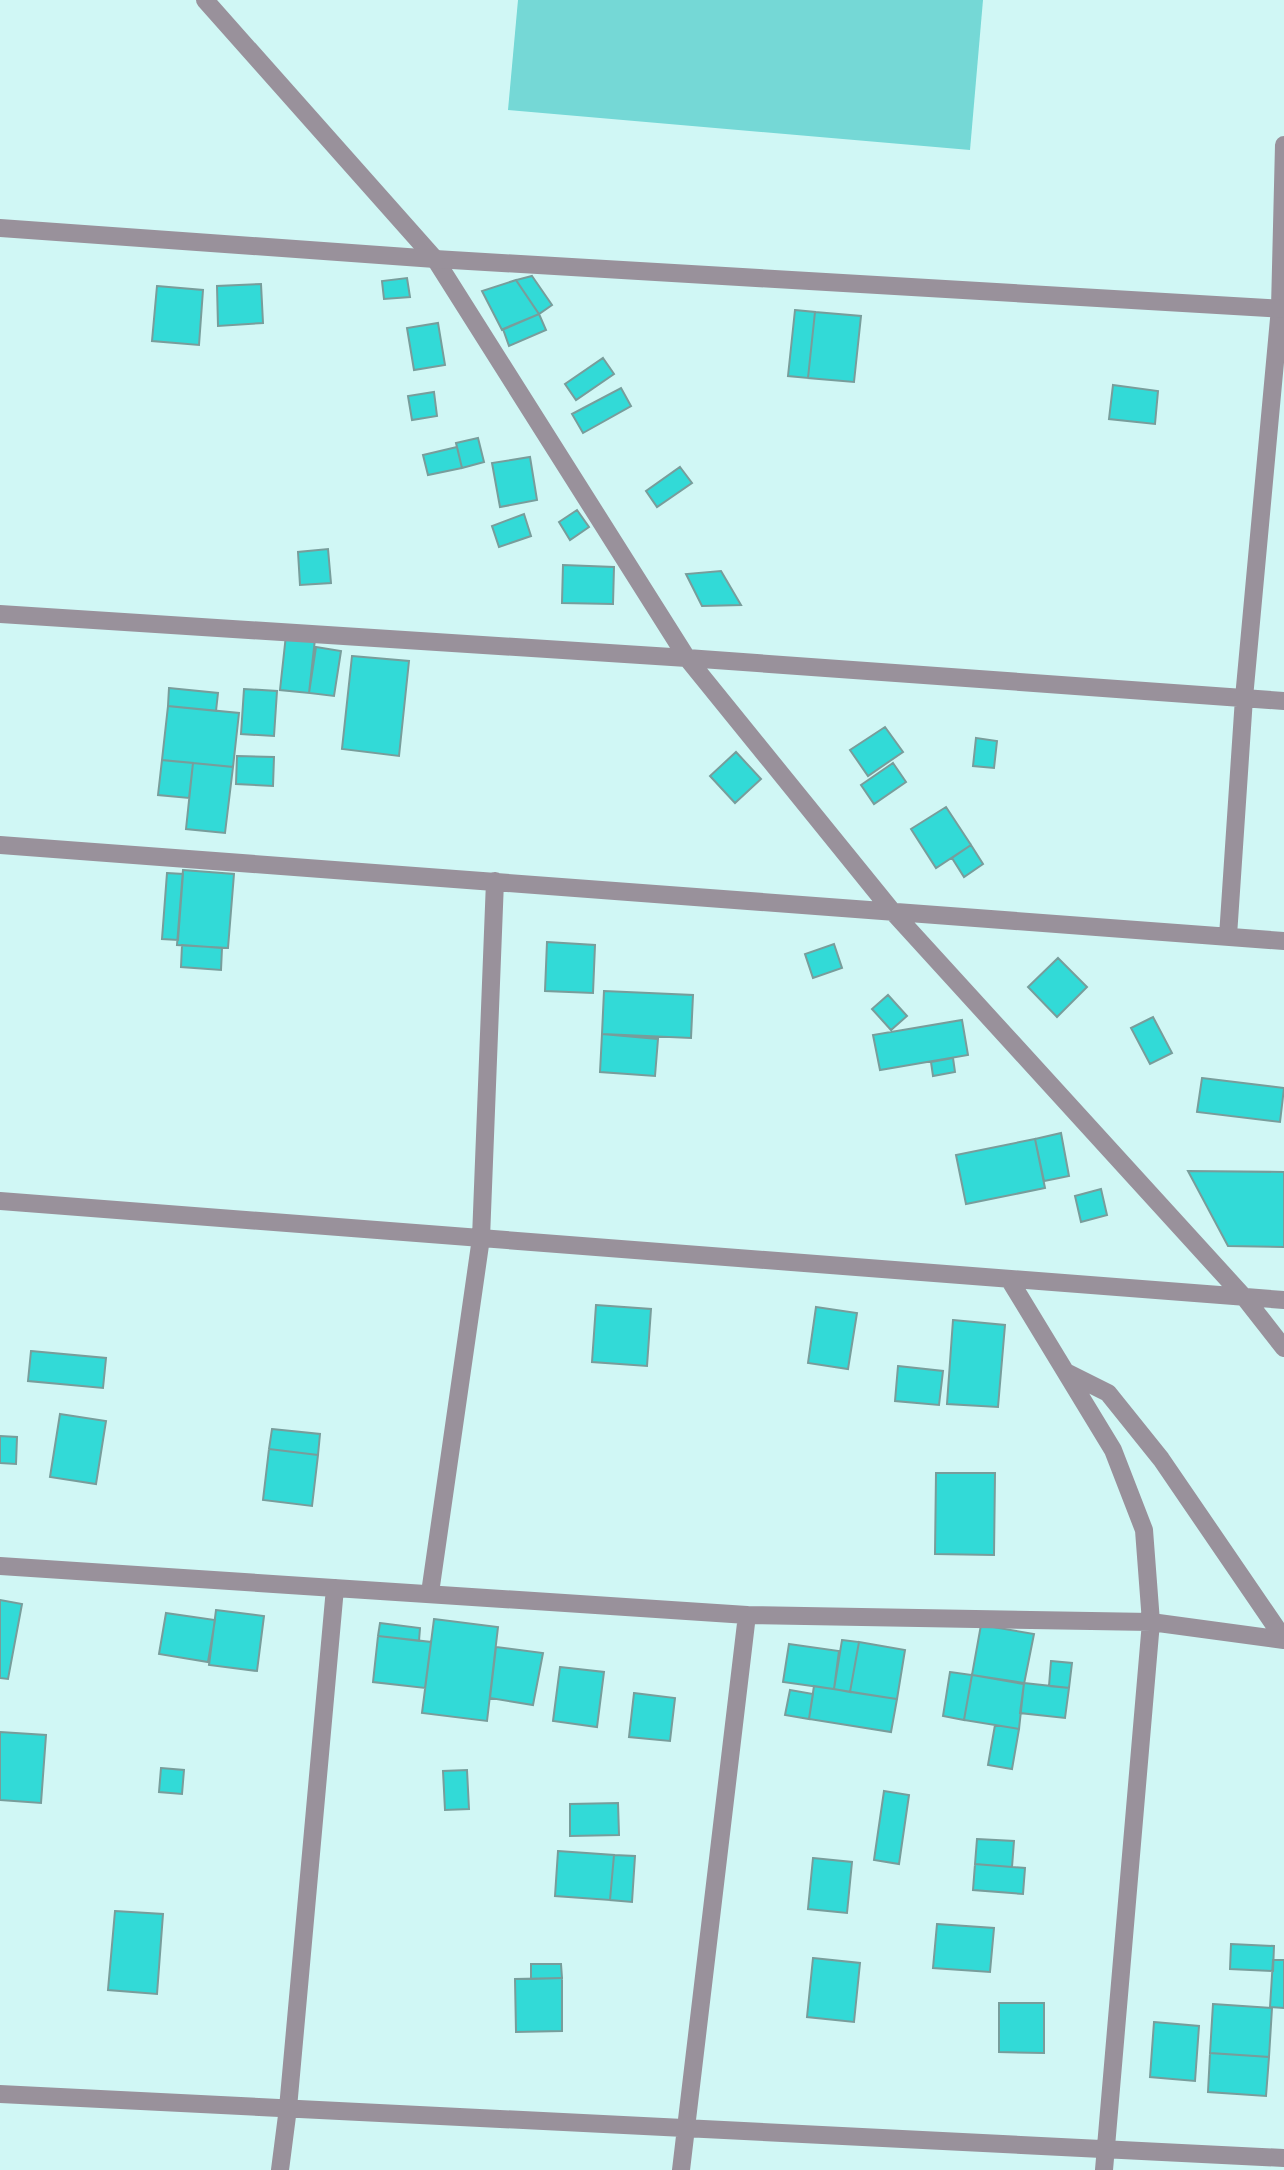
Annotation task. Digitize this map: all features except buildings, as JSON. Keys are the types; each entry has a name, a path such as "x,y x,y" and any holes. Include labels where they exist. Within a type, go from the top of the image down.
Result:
{"street":[{"path":"205,0 435,260 687,658 892,911 1244,1297 1284,1348"},
{"path":"1228,936 1244,698 1282,308 1284,145"},
{"path":"0,228 435,260 1282,308"},
{"path":"0,614 687,658 1284,701"},
{"path":"0,845 1284,941"},
{"path":"430,1593 481,1238 495,881"},
{"path":"0,1201 1284,1300"},
{"path":"1009,1279 1112,1450 1144,1530 1151,1622 1104,2170"},
{"path":"1066,1373 1108,1393 1161,1459 1284,1640"},
{"path":"0,1566 747,1615 1151,1622 1284,1640"},
{"path":"280,2170 288,2108 335,1588"},
{"path":"681,2170 747,1615"},
{"path":"0,2094 1284,2158"}],"shaded area":[{"path":"518,0 983,0 970,150 508,110"}]}
